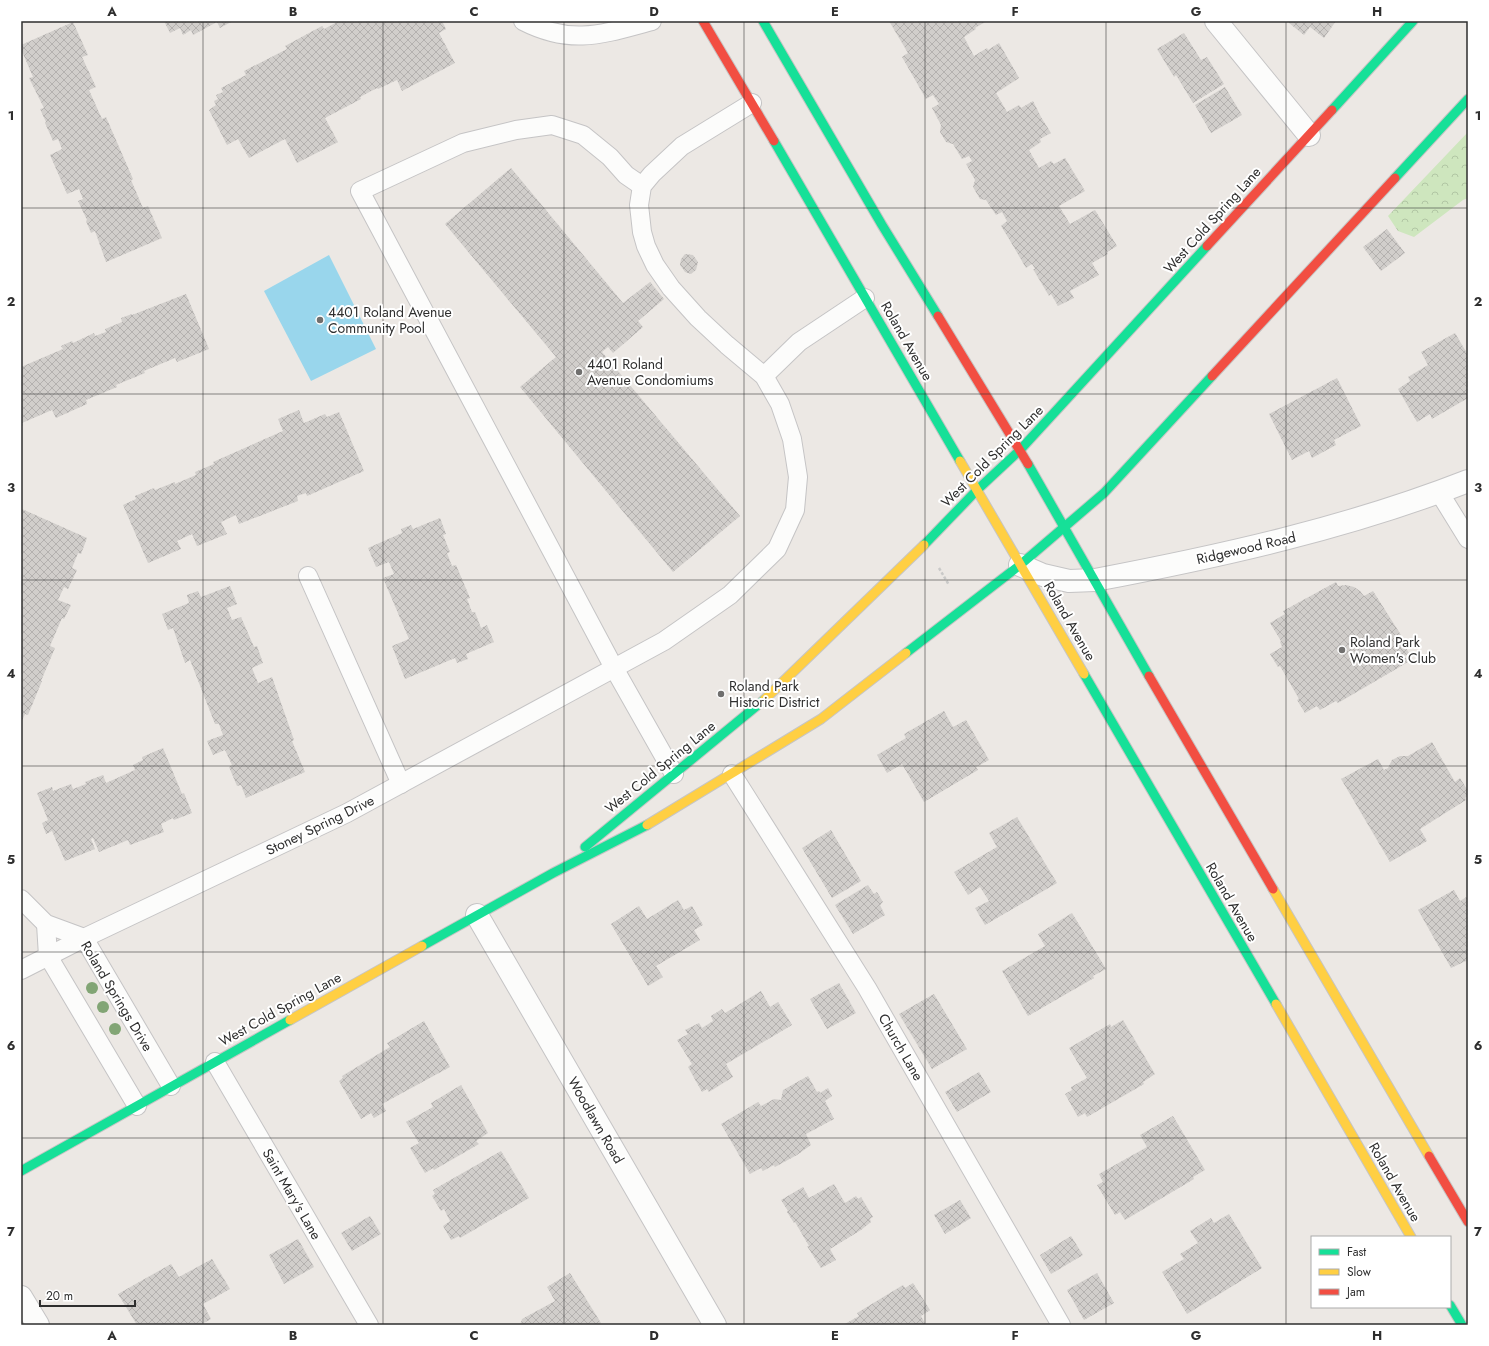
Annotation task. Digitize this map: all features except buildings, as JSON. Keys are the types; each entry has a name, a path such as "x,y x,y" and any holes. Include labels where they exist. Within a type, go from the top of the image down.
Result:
{"main road":[{"name":"Roland Avenue","path":"702,21 716,41 1410,1236"},
{"path":"763,21 886,231 1020,450 1213,788 1468,1222"},
{"name":"West Cold Spring Lane","path":"553,873 767,697 924,545 977,490 1020,450 1413,21"},
{"name":"West Cold Spring Lane","path":"21,1171 553,873 644,827 821,719 1020,564 1104,493 1468,99"},
{"path":"1451,1307 1462,1325"}],"street":[{"path":"1216,21 1309,135"},
{"name":"Ridgewood Road","path":"1020,564 1043,575 1069,581 1095,580 1256,546 1312,532 1392,508 1468,481"},
{"name":"Woodlawn Road","path":"477,915 715,1325"},
{"path":"21,1297 38,1325"}],"lane":[{"path":"523,21 537,28 556,34 577,36 595,34 652,21"},
{"path":"752,103 682,146 652,174 642,186 638,205 642,232 646,246 655,265 671,288 693,313 727,345 764,376 799,342 865,298"},
{"path":"642,186 626,175 610,157 583,135 552,125 516,130 463,143 360,191 614,668 674,774"},
{"name":"Stoney Spring Drive","path":"21,970 84,938 347,813 664,641 730,595 777,549 795,510 798,477 792,439 780,404 764,376"},
{"path":"1439,492 1468,539"},
{"path":"308,576 401,784"},
{"name":"Church Lane","path":"732,774 867,988 1061,1325"},
{"name":"Roland Springs Drive","path":"21,899 46,924 84,938 171,1086"},
{"path":"46,924 48,956 137,1106"},
{"name":"Saint Mary's Lane","path":"215,1062 369,1325"}],"path":[{"path":"938,567 951,588"}],"green space":[{"path":"1468,132 1468,198 1463,200 1414,237 1398,231 1388,216"}],"water":[{"name":"4401 Roland Avenue Community Pool","path":"329,255 376,349 311,381 264,291"}],"traffic: fast":[{"path":"763,21 882,225 938,316"},
{"path":"1332,110 1413,21"},
{"path":"1395,178 1468,99"},
{"path":"774,141 960,461"},
{"path":"924,545 977,490 1020,450 1207,246"},
{"path":"906,653 1020,565 1104,493 1212,376"},
{"path":"1028,464 1149,676"},
{"path":"1084,674 1276,1004"},
{"path":"585,847 764,700"},
{"path":"422,946 553,873 647,825"},
{"path":"21,1171 290,1020"},
{"path":"1451,1307 1462,1325"}],"traffic: slow":[{"path":"960,461 1084,674"},
{"path":"764,700 924,545"},
{"path":"647,825 821,719 906,653"},
{"path":"1273,889 1429,1156"},
{"path":"290,1020 422,946"},
{"path":"1276,1004 1410,1236"}],"traffic: jam":[{"path":"703,21 774,141"},
{"path":"1207,246 1332,110"},
{"path":"1212,376 1395,178"},
{"path":"938,316 1028,464"},
{"path":"1149,676 1273,889"},
{"path":"1429,1156 1468,1222"}],"place":[{"name":"4401 Roland Avenue Community Pool","path":"320,320"},
{"name":"4401 Roland Avenue Condomiums","path":"579,372"},
{"name":"Roland Park Women's Club","path":"1342,650"},
{"name":"Roland Park Historic District","path":"721,694"}]}
